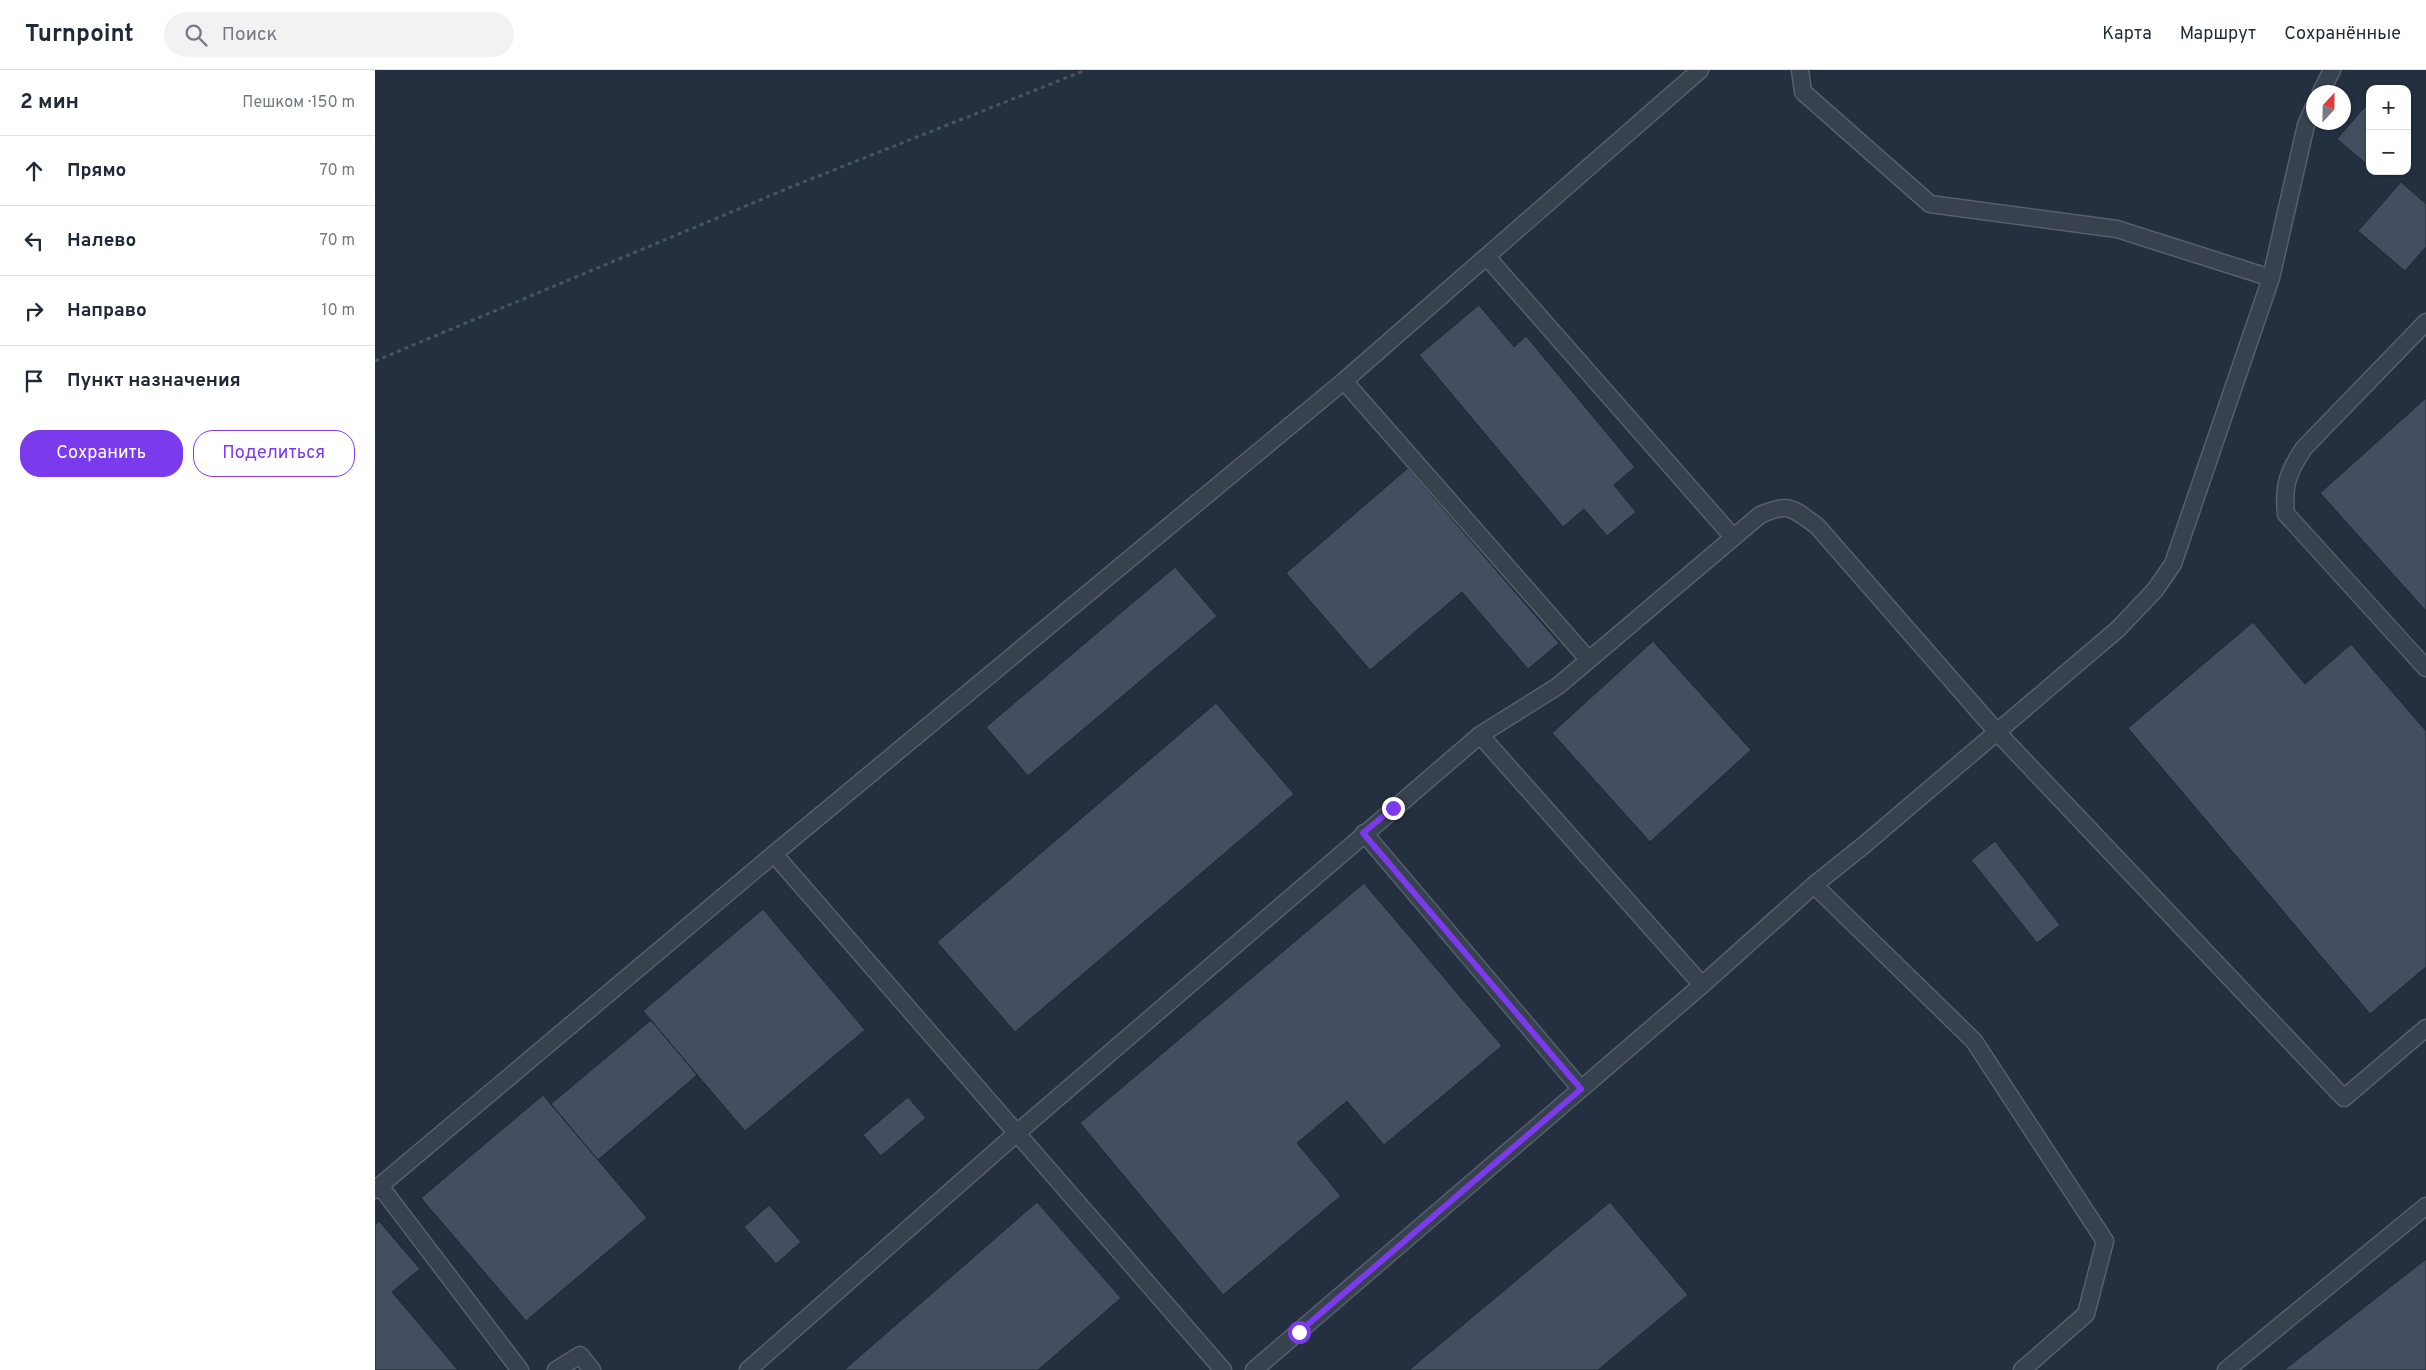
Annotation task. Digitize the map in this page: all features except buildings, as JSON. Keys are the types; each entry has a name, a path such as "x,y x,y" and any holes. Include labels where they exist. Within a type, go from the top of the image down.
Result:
{"lane":[{"path":"520,1370 377,1188 774,854 1344,381 1700,70"},
{"path":"1800,70 1803,92 1930,204 2117,229 2271,278"},
{"path":"2324,85 2332,70"},
{"path":"1254,1370 1702,985 1814,885 2118,629 2155,590 2173,564 2271,278 2306,125"},
{"path":"1487,258 1733,537"},
{"path":"2426,322 2304,448 2289,470 2284,493 2285,514 2426,668"},
{"path":"1344,381 1588,659"},
{"path":"748,1370 1018,1132 1363,833 1480,735 1558,686 1760,515 1780,506 1796,511 1817,526 1997,732 2344,1098 2426,1028"},
{"path":"1480,735 1702,985"},
{"path":"1363,833 1581,1089"},
{"path":"774,854 1018,1132 1223,1370"},
{"path":"1814,885 1974,1041 2105,1241 2086,1314 2021,1370"},
{"path":"2226,1370 2426,1206"},
{"path":"556,1370 580,1355 592,1370"}],"path":[{"path":"375,361 796,185 1086,70"}],"route":[{"path":"1299,1332 1581,1089 1363,833 1393,808"}]}
